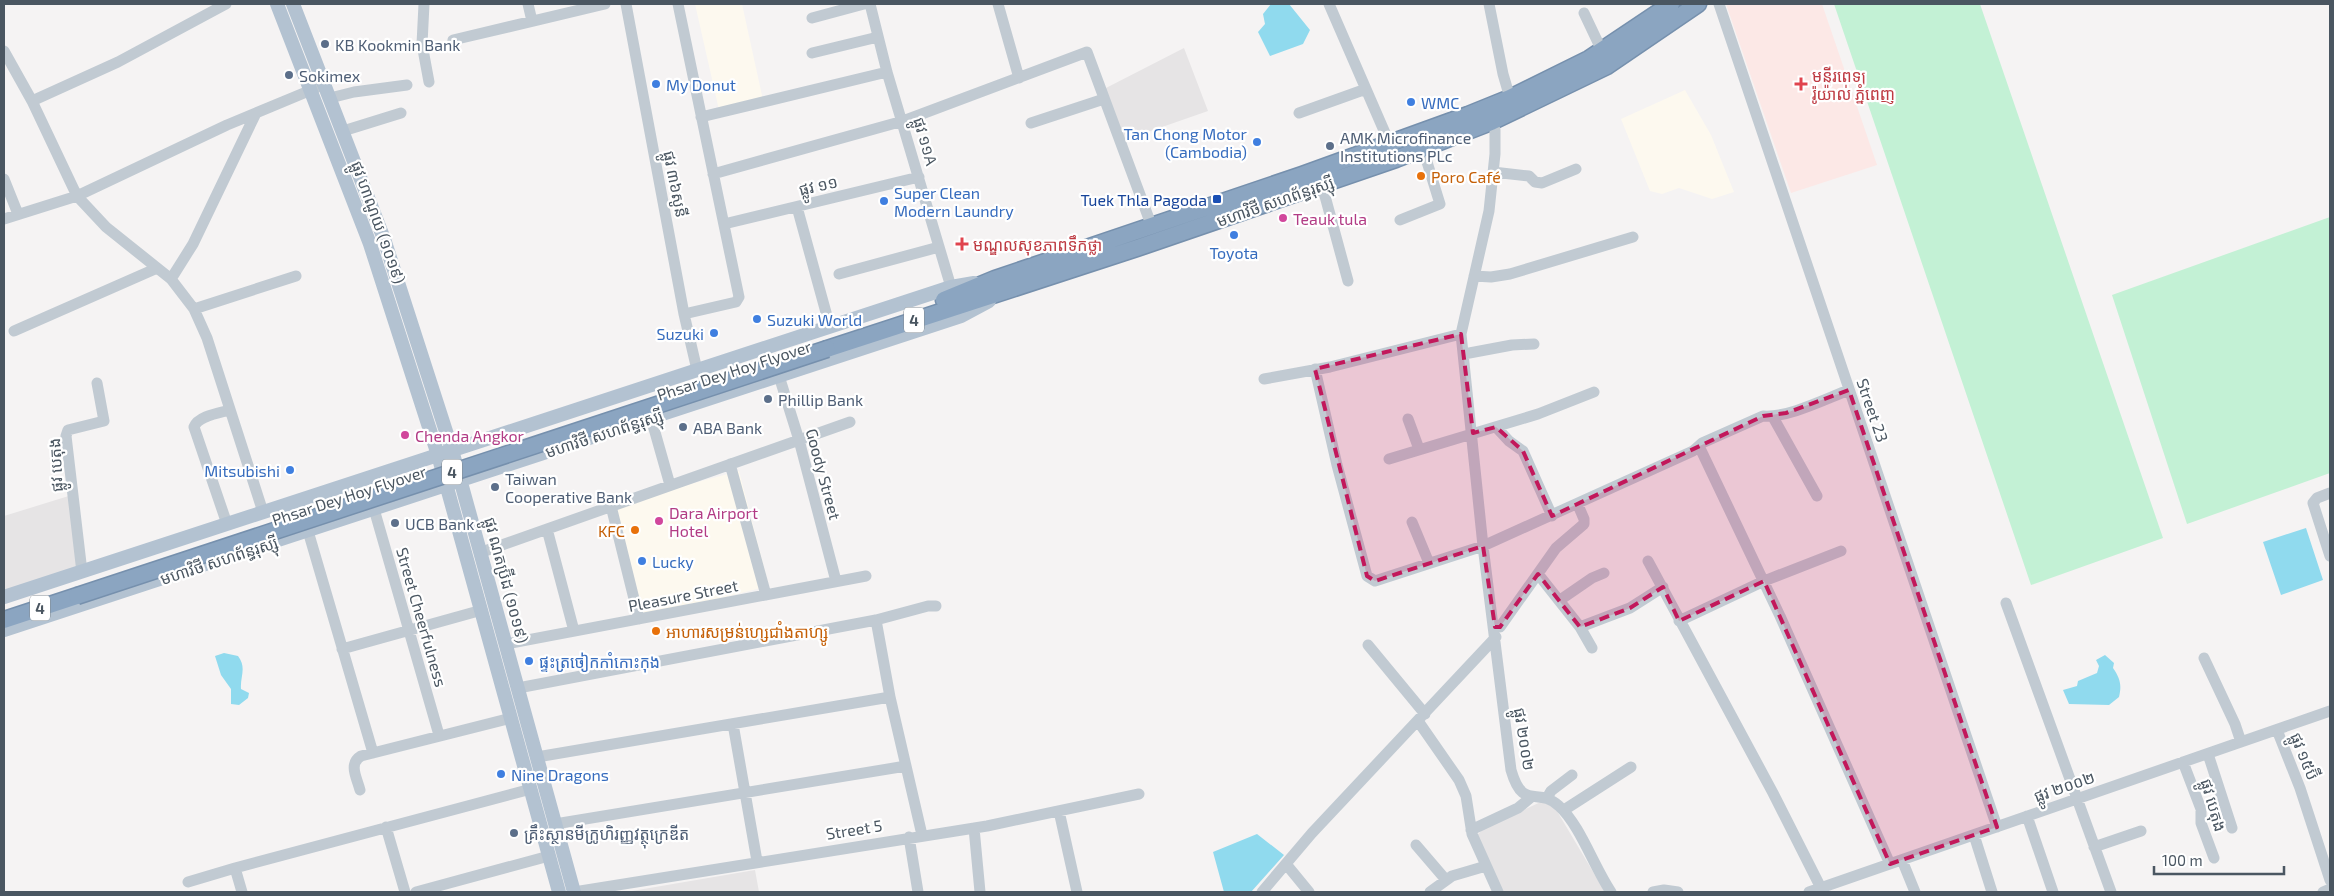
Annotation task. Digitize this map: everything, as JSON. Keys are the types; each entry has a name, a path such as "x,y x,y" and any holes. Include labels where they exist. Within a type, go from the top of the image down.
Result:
{"highway":[{"name":"មហាវិថី សហព័ន្ធរុស្ស៊ី","path":"827,339 1002,294 1322,185 1510,98 1602,51 1671,4"},
{"name":"មហាវិថី សហព័ន្ធរុស្ស៊ី","path":"827,339 952,298 995,279 1152,227 1393,152 1423,149 1492,122 1607,66 1698,4"},
{"name":"Phsar Dey Hoy Flyover","path":"77,584 827,339"},
{"name":"4","path":"4,608 77,584"},
{"name":"4","path":"4,620 77,584"}],"main road":[{"name":"ផ្លូវ ហាណូយ (១០១៩)","path":"277,4 370,244 438,455"},
{"name":"ផ្លូវ ហាណូយ (១០១៩)","path":"293,4 384,239 452,450"},
{"name":"មហាវិថី សហព័ន្ធរុស្ស៊ី","path":"4,597 77,584 226,524 697,370 827,339 951,287 995,279"},
{"name":"មហាវិថី សហព័ន្ធរុស្ស៊ី","path":"4,630 961,316 1002,294"},
{"path":"629,393 623,400 623,410 629,419 644,420"},
{"name":"ផ្លូវ ណតប្រ៊ីដ (១០១៩)","path":"452,450 482,552 574,892"},
{"name":"ផ្លូវ ណតប្រ៊ីដ (១០១៩)","path":"438,455 448,485 559,892"},
{"path":"298,501 309,504 315,512 315,523 308,530"}],"street":[{"path":"32,101 118,62 226,4"},
{"path":"424,4 422,44 429,82"},
{"path":"528,4 532,21"},
{"path":"453,40 605,4"},
{"name":"ផ្លូវ ៣៦សូនី","path":"626,4 684,314 697,370"},
{"path":"678,4 739,300 684,314"},
{"path":"812,18 864,4"},
{"name":"ផ្លូវ ១១A","path":"870,4 887,72 904,121 951,287"},
{"path":"998,4 1019,78"},
{"path":"1329,4 1393,152"},
{"path":"1489,4 1503,74 1510,98"},
{"name":"Street 23","path":"1718,4 1997,827"},
{"path":"1584,13 1602,51"},
{"path":"812,53 878,37"},
{"path":"4,51 32,101 76,196 106,227 171,279 194,309 207,338 263,512"},
{"path":"713,174 904,121 1087,52 1152,227"},
{"path":"702,117 887,72"},
{"path":"4,219 76,196 256,113 325,84"},
{"path":"330,98 354,92 407,85"},
{"path":"1299,113 1366,89"},
{"path":"1031,123 1104,99"},
{"path":"171,279 193,244 256,113"},
{"path":"343,131 401,113"},
{"path":"1264,379 1315,369 1461,334 1488,211 1493,172 1495,130 1492,122"},
{"path":"1400,220 1440,204 1423,149"},
{"path":"1493,172 1528,176 1535,182 1542,183 1576,170"},
{"name":"ផ្លូវ ១១","path":"724,224 919,177"},
{"path":"4,179 18,214"},
{"path":"1322,185 1348,281"},
{"path":"797,207 827,339"},
{"path":"1474,276 1491,277 1510,274 1633,237"},
{"path":"839,274 939,247"},
{"path":"14,331 155,268"},
{"path":"194,309 296,276"},
{"name":"ផ្លូវ ២០០២","path":"1461,334 1511,770 1518,787 1530,798"},
{"path":"1464,354 1512,344 1534,344"},
{"path":"1315,369 1337,465 1367,576 1375,581 1484,546 1650,472 1699,446 1763,416 1773,417 1849,390"},
{"name":"Goody Street","path":"779,376 799,440 836,582"},
{"name":"ផ្លូវ បេតុង","path":"77,584 66,436 68,430 104,421 97,383"},
{"path":"1389,458 1538,414 1594,392"},
{"path":"226,524 194,427 197,421 230,410"},
{"path":"1773,417 1817,496"},
{"path":"1408,419 1419,449"},
{"path":"644,420 670,485"},
{"path":"482,552 850,422"},
{"path":"1496,427 1522,451 1552,516"},
{"path":"1699,446 1764,581 1890,864"},
{"path":"730,464 766,595"},
{"path":"2330,493 2317,498 2313,503 2330,556"},
{"path":"1262,892 1312,834 1422,718 1496,632 1556,548 1584,524 1584,519 1578,505"},
{"path":"611,506 639,619"},
{"name":"Street Cheerfulness","path":"374,509 439,735"},
{"path":"1412,522 1429,564"},
{"path":"547,529 574,631"},
{"path":"308,530 373,753"},
{"path":"1679,621 1764,581 1841,551"},
{"path":"1648,561 1773,793 1814,891"},
{"path":"1560,600 1604,573"},
{"path":"1538,574 1580,627 1592,648"},
{"name":"Pleasure Street","path":"506,644 866,576"},
{"path":"1580,627 1630,608 1663,587"},
{"path":"2006,603 2111,892"},
{"path":"518,688 876,620 928,606 936,606"},
{"path":"342,649 408,629 482,610"},
{"path":"876,620 890,697 922,835"},
{"path":"1368,645 1422,718 1459,780 1466,796 1471,830 1498,892"},
{"path":"2204,658 2241,742"},
{"path":"537,757 890,697"},
{"name":"ផ្លូវ ២០០២","path":"1814,891 2330,711"},
{"path":"360,790 353,765 355,760 373,753 439,735 511,718"},
{"path":"733,724 757,861"},
{"name":"ផ្លូវ ១៥ប៊ី","path":"2277,730 2300,788 2330,880"},
{"path":"2208,754 2232,828"},
{"name":"ផ្លូវ បេតុង","path":"2183,762 2201,809 2201,823 2214,858"},
{"path":"556,824 906,766"},
{"path":"1564,810 1631,767"},
{"path":"1547,798 1550,791 1572,775"},
{"path":"188,882 531,789"},
{"name":"Street 5","path":"574,892 757,861 974,828 1139,794"},
{"path":"1471,830 1518,808 1530,798 1547,798 1564,810 1611,892"},
{"path":"1059,811 1077,892"},
{"path":"2027,816 2053,892"},
{"path":"386,828 405,892"},
{"path":"974,828 980,892"},
{"path":"2094,847 2141,830"},
{"path":"1974,835 1992,892"},
{"path":"909,837 918,892"},
{"path":"1416,845 1446,880"},
{"path":"416,892 549,856"},
{"path":"1902,860 1915,892"},
{"path":"1286,864 1309,892"},
{"path":"1430,892 1446,880 1469,870 1486,866"},
{"path":"235,868 242,892"},
{"path":"2323,892 2330,889"},
{"path":"1653,892 1664,890 1678,892"}],"highlighted area":[{"path":"1461,334 1473,433 1496,427 1523,451 1552,516 1763,416 1786,413 1849,390 1997,827 1890,864 1764,581 1679,621 1663,587 1630,608 1580,627 1538,574 1500,627 1495,627 1483,546 1375,581 1367,576 1315,369"}],"shaded area":[{"path":"695,4 742,4 763,100 719,110"},
{"name":"មន្ទីរពេទ្យ រ៉ូយ៉ាល់ ភ្នំពេញ","path":"1726,4 1822,4 1877,165 1791,193"},
{"path":"1184,48 1208,111 1122,141 1104,89"},
{"path":"1685,90 1711,135 1734,192 1712,199 1679,188 1662,194 1650,191 1621,119"},
{"path":"739,471 769,586 636,619 608,506"},
{"path":"72,495 78,569 4,593 4,516"},
{"path":"1545,800 1554,806 1605,892 1503,892 1477,835 1484,828"},
{"path":"755,870 759,892 626,892"}],"green space":[{"path":"1834,4 1980,4 2163,538 2031,585"},
{"path":"2330,217 2330,473 2187,524 2112,295"}],"water":[{"path":"1271,4 1289,4 1310,30 1303,44 1270,56 1258,32 1265,24 1263,14"},
{"path":"2306,528 2323,580 2281,595 2263,542"},
{"path":"224,653 238,656 241,660 241,689 249,693 248,698 239,705 231,704 231,689 221,675 215,656"},
{"path":"2105,655 2114,663 2113,668 2119,678 2119,697 2109,705 2069,704 2063,690 2077,686 2078,681 2097,673 2099,666 2096,660"},
{"path":"1257,834 1284,855 1251,892 1224,892 1213,852"}],"place":[{"name":"KB Kookmin Bank","path":"325,44"},
{"name":"Sokimex","path":"289,75"},
{"name":"My Donut","path":"656,84"},
{"name":"មន្ទីរពេទ្យ រ៉ូយ៉ាល់ ភ្នំពេញ","path":"1801,84"},
{"name":"WMC","path":"1411,102"},
{"name":"Tan Chong Motor (Cambodia)","path":"1257,142"},
{"name":"AMK Microfinance Institutions PLc","path":"1330,146"},
{"name":"Poro Café","path":"1421,176"},
{"name":"Tuek Thla Pagoda","path":"1217,199"},
{"name":"Super Clean Modern Laundry","path":"884,201"},
{"name":"Teauk tula","path":"1283,218"},
{"name":"Toyota","path":"1234,235"},
{"name":"មណ្ឌលសុខភាពទឹកថ្លា","path":"962,244"},
{"name":"Suzuki World","path":"757,319"},
{"name":"Suzuki","path":"714,333"},
{"name":"Phillip Bank","path":"768,399"},
{"name":"ABA Bank","path":"683,427"},
{"name":"Chenda Angkor","path":"405,435"},
{"name":"Mitsubishi","path":"290,470"},
{"name":"Taiwan Cooperative Bank","path":"495,487"},
{"name":"Dara Airport Hotel","path":"659,521"},
{"name":"UCB Bank","path":"395,523"},
{"name":"KFC","path":"635,530"},
{"name":"Lucky","path":"642,561"},
{"name":"អាហារសម្រន់ហ្សេជាំងតាហ្សូ","path":"656,631"},
{"name":"ផ្ទះត្រចៀកកាំកោះកុង","path":"529,661"},
{"name":"Nine Dragons","path":"501,774"},
{"name":"គ្រឹះស្ថានមីក្រូហិរញ្ញវត្ថុក្រេឌីត","path":"514,833"}]}
